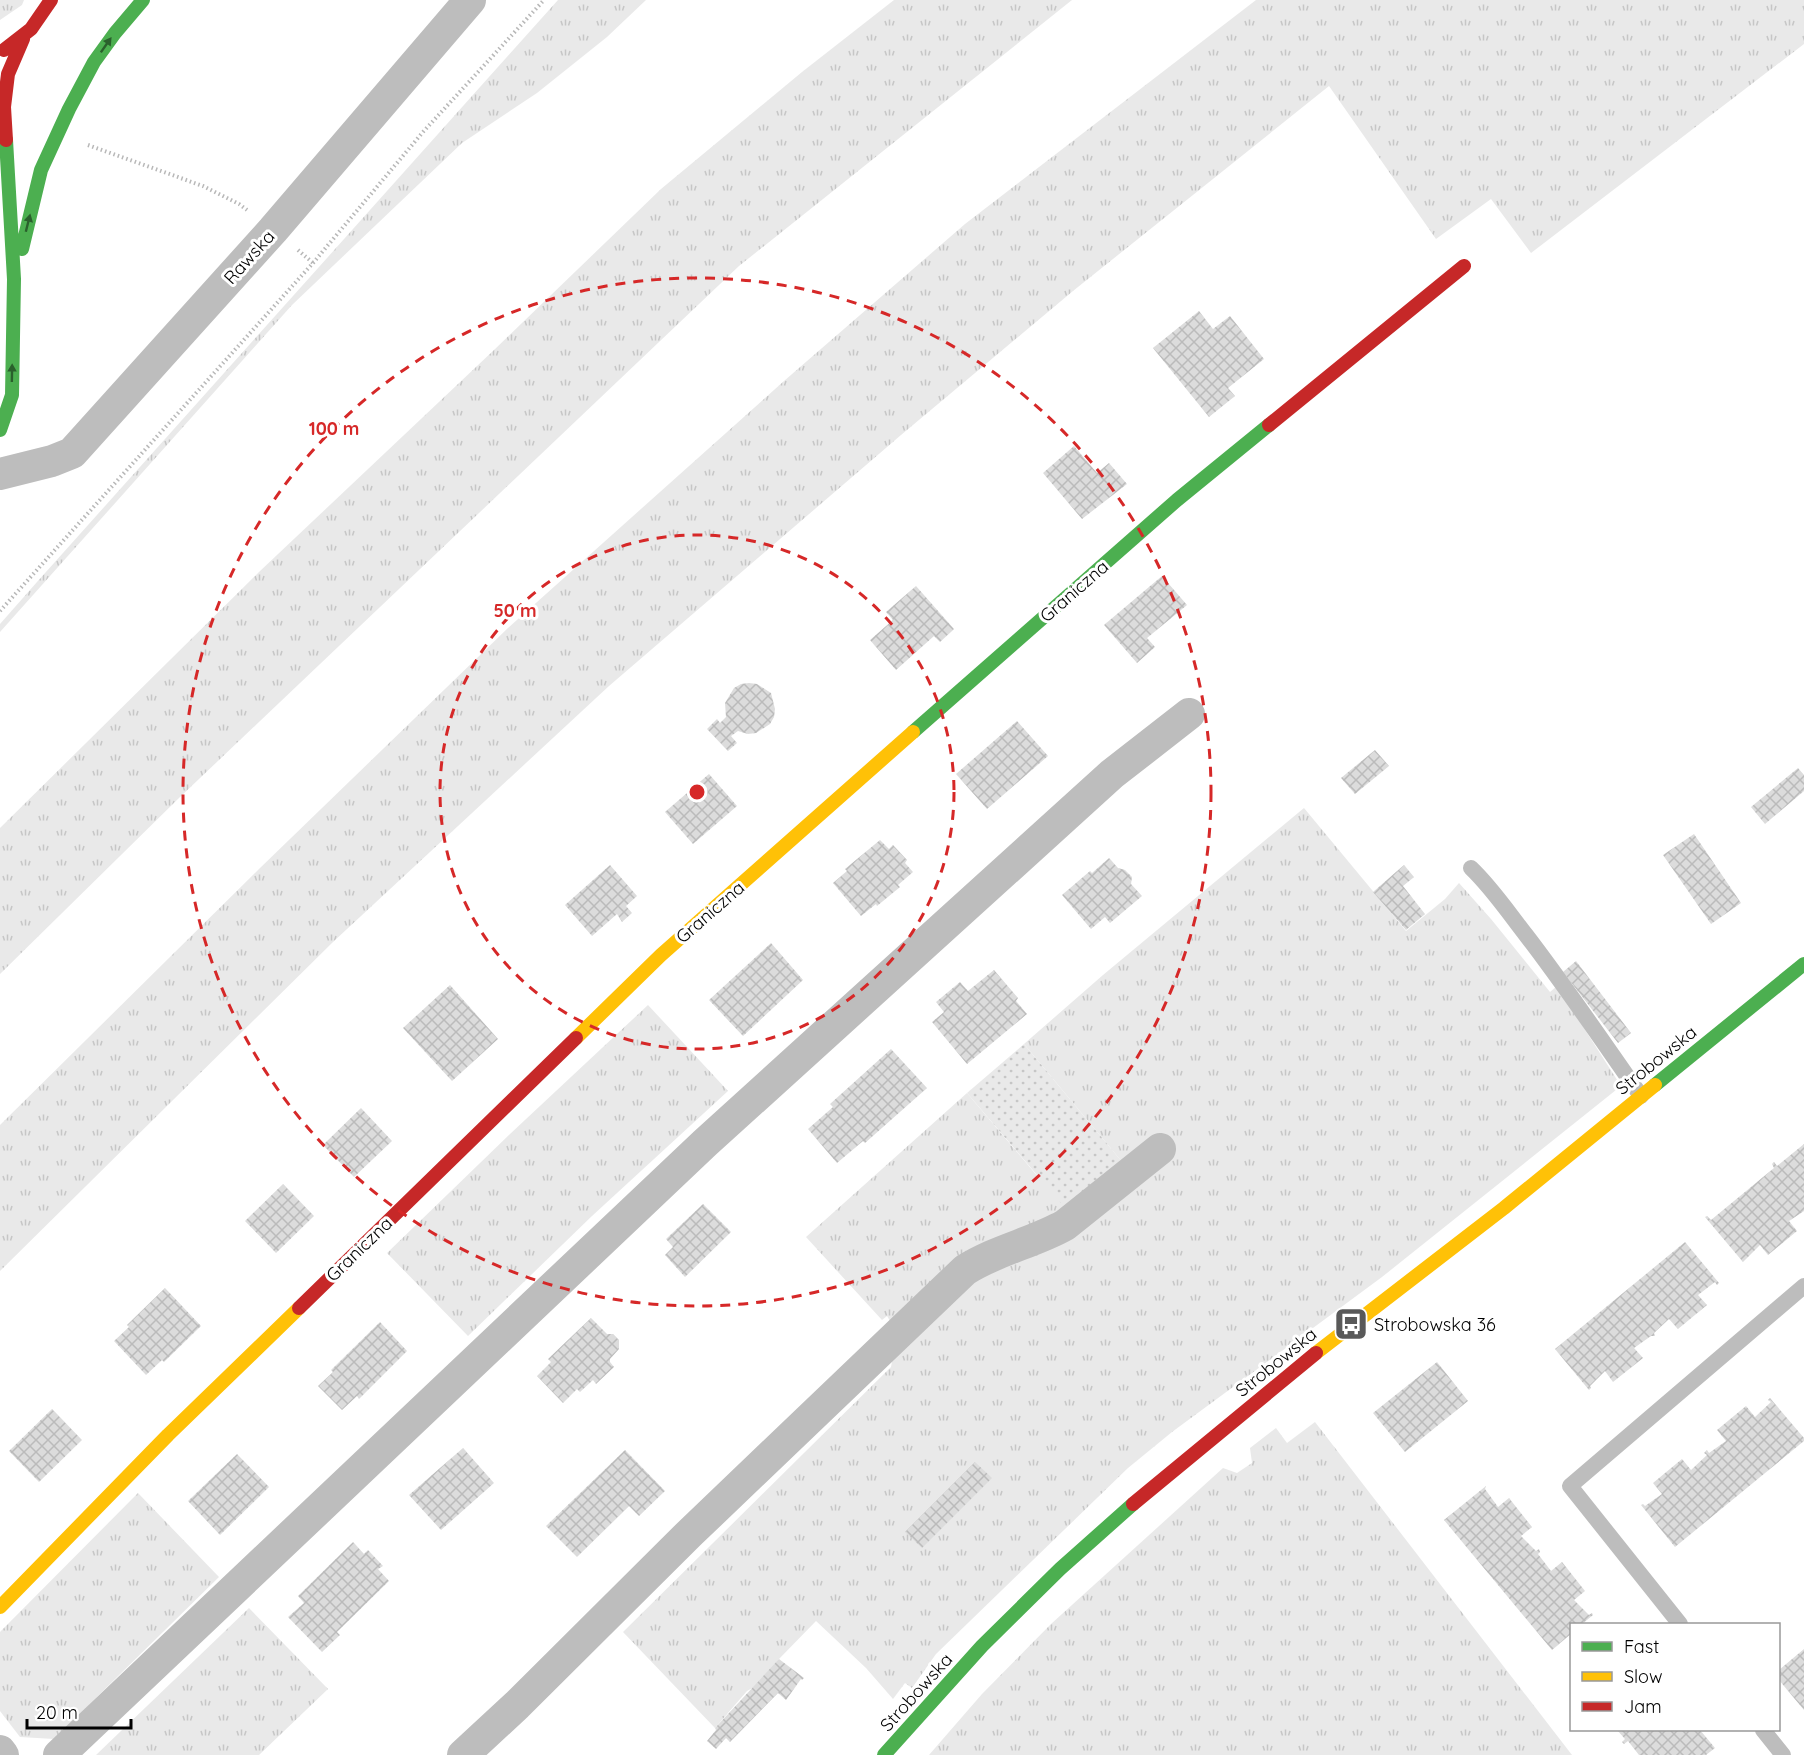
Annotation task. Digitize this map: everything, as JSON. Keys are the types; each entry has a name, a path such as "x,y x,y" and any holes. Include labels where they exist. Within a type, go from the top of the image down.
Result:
{"street":[{"path":"0,53 23,39 41,20 51,0"},
{"path":"14,279 41,170 94,62 143,0"},
{"name":"Rawska","path":"0,474 52,461 72,453 273,230 470,0"},
{"path":"0,430 12,395 14,279 4,107 8,74 23,39"},
{"name":"Graniczna","path":"0,1607 168,1435 661,955 1177,500 1464,266"},
{"path":"59,1755 705,1143 1112,774 1189,714"},
{"name":"Strobowska","path":"884,1755 982,1646 1060,1569 1159,1481 1352,1324 1504,1208 1802,969"},
{"path":"463,1755 517,1706 690,1533 965,1270 981,1260 1065,1225 1160,1149"},
{"path":"0,1751 3,1755"}],"lane":[{"path":"1471,868 1534,945 1641,1096"},
{"path":"1679,1623 1570,1486 1804,1286"},
{"path":"1764,1731 1783,1755"}],"path":[{"path":"0,611 313,263 423,132 544,0"},
{"path":"58,134 203,186 239,204 253,215"}],"green space":[{"path":"0,0 24,0 22,5 0,20"},
{"path":"558,0 646,0 607,37 537,93 462,143 292,305 0,632 0,624 37,582"},
{"path":"894,0 1072,0 739,266 179,798 0,974 0,828 259,572 661,189 802,72"},
{"path":"1256,0 1804,0 1804,44 1531,253 1491,199 1436,239 1329,86 1073,291 901,435 609,686 333,942 0,1271 0,1125 259,869 508,628 784,381 965,224"},
{"path":"1304,808 1406,931 1445,899 1459,883 1550,992 1557,986 1621,1086 1382,1277 1172,1432 1128,1468 936,1654 912,1688 905,1683 893,1699 866,1668 816,1621 779,1659 763,1682 747,1691 715,1728 623,1632 891,1367 893,1334 887,1316 882,1320 806,1237 967,1093 1039,1178 1123,1163 1024,1044 1103,975"},
{"path":"648,1005 728,1091 592,1216 468,1336 387,1253"},
{"path":"1024,1044 1123,1163 1066,1209 967,1093"},
{"path":"1315,1422 1572,1755 929,1755 982,1694 1051,1624 1223,1468 1237,1473 1252,1463 1250,1448 1276,1428 1287,1443"},
{"path":"138,1493 219,1577 54,1739 20,1737 0,1711 0,1632"},
{"path":"249,1608 328,1689 259,1755 96,1755"}],"building":[{"path":"1199,311 1213,329 1230,316 1264,359 1228,388 1235,396 1209,417 1153,348"},
{"path":"1074,446 1097,473 1109,463 1127,484 1082,519 1043,473"},
{"path":"1162,576 1187,605 1147,638 1155,647 1137,663 1104,625"},
{"path":"916,586 954,629 940,642 934,636 896,670 870,640 893,620 886,612"},
{"path":"749,683 757,684 771,693 775,709 774,717 770,724 756,733 748,734 738,731 731,736 737,743 728,751 707,729 717,719 720,723 726,717 725,703 734,688"},
{"path":"1017,721 1048,756 987,809 956,774"},
{"path":"1375,750 1389,766 1355,794 1341,778"},
{"path":"1798,768 1804,775 1804,791 1765,824 1751,807"},
{"path":"709,774 737,806 693,844 665,812"},
{"path":"1694,834 1741,903 1711,924 1663,855"},
{"path":"880,840 889,849 893,845 907,860 905,863 913,872 898,885 900,887 861,916 833,883 847,871 845,869"},
{"path":"1109,858 1118,868 1125,870 1132,877 1131,884 1142,896 1110,923 1105,917 1091,929 1062,895"},
{"path":"610,865 637,896 626,906 632,913 622,922 617,914 592,936 565,905"},
{"path":"1404,865 1414,877 1403,886 1425,914 1406,930 1373,892"},
{"path":"771,943 803,980 743,1036 709,1000"},
{"path":"1576,961 1631,1033 1618,1043 1563,972"},
{"path":"994,970 1018,998 1016,1001 1027,1014 967,1064 932,1022 944,1012 936,1002 960,982 968,991"},
{"path":"450,985 498,1039 452,1081 403,1028"},
{"path":"891,1049 927,1088 865,1143 863,1141 837,1163 808,1129 833,1107 830,1104"},
{"path":"361,1108 392,1141 354,1177 323,1145"},
{"path":"1804,1144 1804,1211 1789,1221 1797,1231 1768,1255 1760,1245 1743,1262 1705,1217 1711,1220 1774,1168 1772,1164 1774,1162 1777,1166"},
{"path":"283,1184 314,1216 276,1253 245,1221"},
{"path":"703,1204 731,1232 685,1277 665,1255 673,1247 666,1239"},
{"path":"1685,1242 1719,1283 1717,1285 1715,1282 1698,1295 1707,1305 1678,1329 1669,1319 1654,1333 1655,1336 1651,1336 1634,1348 1643,1358 1613,1382 1605,1371 1590,1386 1589,1390 1555,1349"},
{"path":"165,1288 201,1326 164,1362 162,1360 146,1375 114,1341"},
{"path":"591,1318 607,1334 613,1334 619,1340 619,1349 610,1359 614,1367 596,1384 593,1380 580,1392 577,1389 563,1403 537,1376 551,1362 548,1359"},
{"path":"380,1322 407,1351 359,1399 357,1396 342,1410 318,1386"},
{"path":"1437,1362 1468,1401 1405,1452 1373,1413"},
{"path":"1770,1398 1804,1438 1804,1441 1675,1547 1641,1505 1645,1506 1662,1494 1653,1483 1682,1459 1691,1470 1707,1455 1704,1453 1707,1450 1709,1453 1726,1441 1717,1430 1746,1406 1755,1417 1771,1402 1768,1400"},
{"path":"52,1409 82,1440 39,1482 9,1451"},
{"path":"463,1448 494,1483 441,1530 409,1495"},
{"path":"625,1450 665,1491 639,1516 629,1506 577,1557 546,1526"},
{"path":"237,1454 269,1487 220,1535 188,1501"},
{"path":"975,1462 992,1478 922,1548 905,1532"},
{"path":"1486,1486 1485,1489 1498,1507 1509,1498 1532,1527 1521,1536 1536,1551 1539,1549 1538,1554 1551,1571 1562,1562 1585,1591 1574,1600 1589,1615 1592,1613 1593,1615 1583,1623 1570,1623 1570,1635 1552,1650 1444,1520"},
{"path":"353,1542 364,1554 368,1550 383,1566 378,1569 389,1581 337,1632 340,1635 322,1652 288,1617 304,1603 298,1596"},
{"path":"1804,1649 1804,1710 1780,1681 1780,1669"},
{"path":"779,1659 804,1678 786,1700 778,1693 730,1742 726,1738 716,1749 707,1741 716,1730 715,1728"},
{"path":"1618,1731 1701,1731 1715,1748 1706,1755 1639,1755 1628,1741 1624,1744 1622,1742 1625,1739"}],"traffic: fast":[{"path":"22,249 41,170 69,109 94,62 143,0"},
{"path":"0,430 12,395 14,279 6,140"},
{"path":"913,732 1177,500 1269,425"},
{"path":"1655,1085 1804,964"},
{"path":"884,1755 982,1646 1060,1569 1133,1504"}],"traffic: slow":[{"path":"576,1038 661,955 913,732"},
{"path":"1316,1353 1504,1208 1655,1085"},
{"path":"0,1607 168,1435 299,1308"}],"traffic: jam":[{"path":"4,50 31,29 51,0"},
{"path":"6,140 4,107 8,74 23,39"},
{"path":"1269,425 1464,266"},
{"path":"299,1308 576,1038"},
{"path":"1133,1504 1316,1353"}],"place":[{"name":"Strobowska 36","path":"1351,1324"}]}
